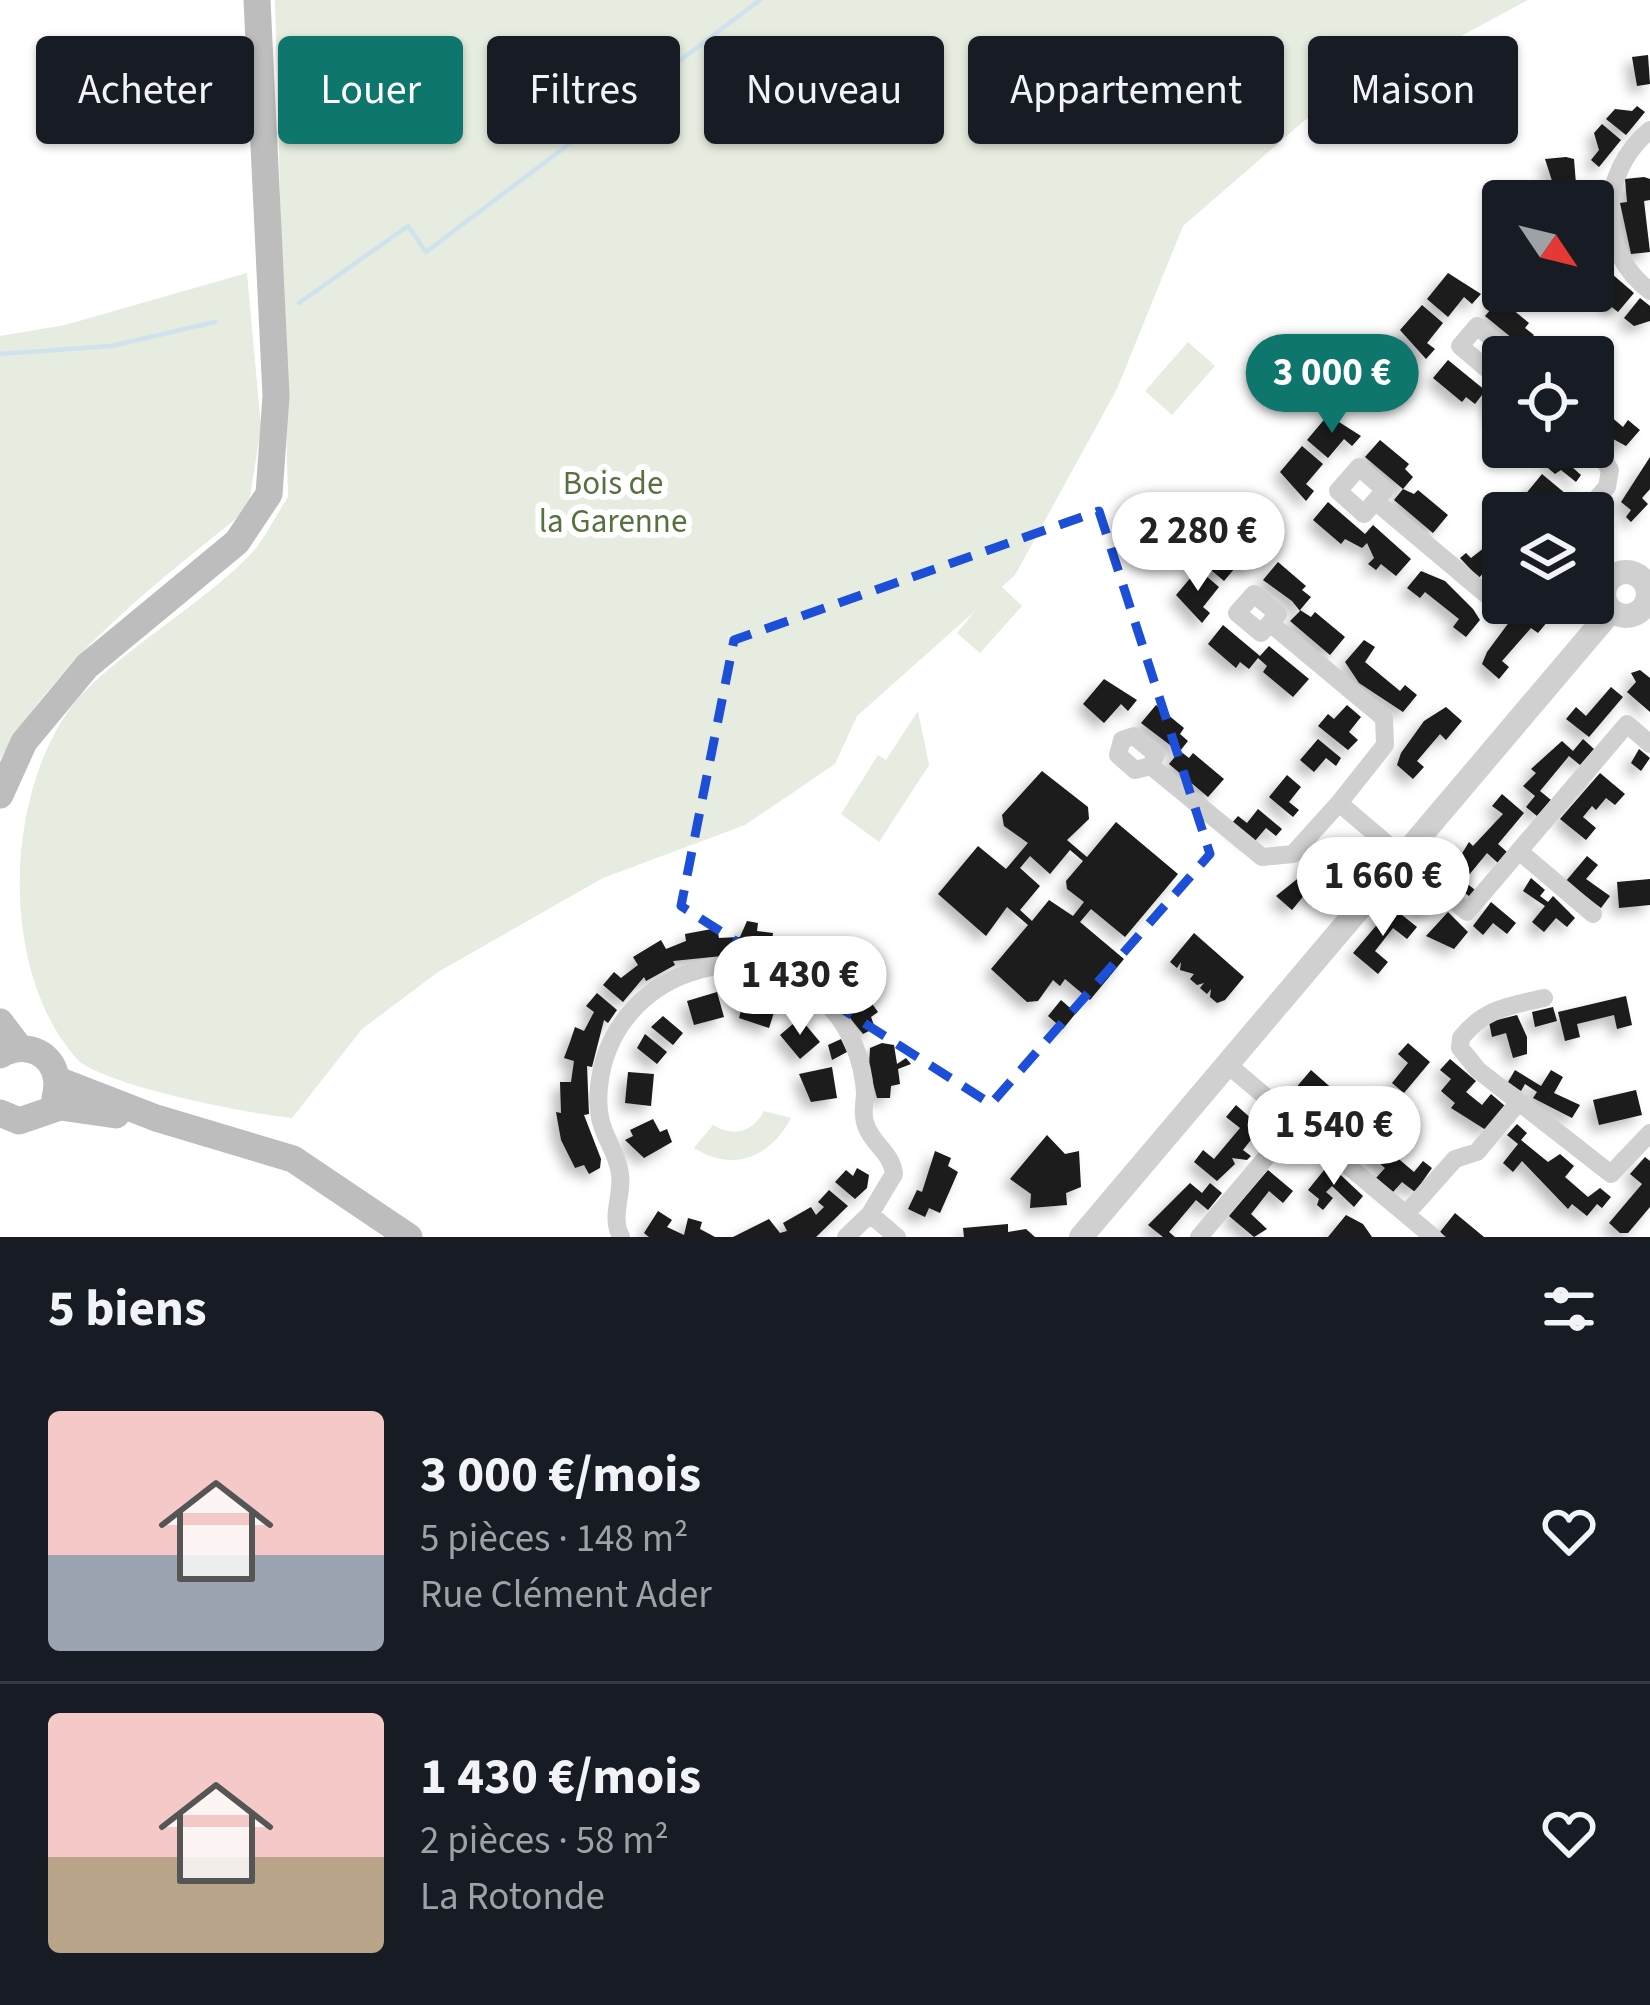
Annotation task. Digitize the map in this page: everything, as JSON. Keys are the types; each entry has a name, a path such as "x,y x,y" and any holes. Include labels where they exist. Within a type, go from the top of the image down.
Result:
{"main road":[{"path":"0,795 24,742 74,681 236,542 269,494 276,396 257,0"},
{"path":"0,1022 10,1051 44,1054 58,1080 55,1100 15,1122"},
{"path":"58,1080 156,1118 293,1159 409,1237"},
{"path":"15,1122 61,1107 156,1118"}],"street":[{"path":"1650,130 1616,171 1609,202 1611,234 1623,264 1650,291"},
{"path":"1375,501 1482,591"},
{"path":"1614,573 1645,572 1648,596 1647,611 1631,616 1614,612"},
{"path":"1151,766 1262,857 1293,854 1339,803 1385,745 1384,718 1270,623"},
{"path":"1082,1237 1600,624"},
{"path":"1339,803 1467,912 1627,724 1650,744"},
{"path":"1520,851 1593,914"},
{"path":"621,1237 616,1221 620,1172 599,1121 598,1091 610,1040 628,1012 653,991 673,977 713,965 781,972 817,996 845,1027 861,1067 867,1128 894,1166 870,1214 846,1237"},
{"path":"1544,998 1488,1010 1461,1038 1465,1057 1517,1105 1611,1174 1650,1132"},
{"path":"1228,1065 1433,1237"},
{"path":"1406,1214 1454,1159 1477,1153 1517,1105"},
{"path":"1199,1237 1296,1122"},
{"path":"870,1214 897,1237"}],"highlighted area":[{"path":"1099,511 1210,854 991,1104 681,906 734,640"}],"green space":[{"name":"Bois de la Garenne","path":"275,0 1528,0 1461,36 1308,36 1308,118 1284,138 1284,36 968,36 968,144 1277,144 1183,226 1117,389 1015,575 1002,587 1022,606 980,653 957,633 975,611 857,716 835,764 745,825 603,878 438,972 362,1029 292,1118 151,1090 80,1062 54,1026 35,984 24,936 20,885 23,833 34,784 52,738 78,698 247,558 288,497 279,144 463,144 463,36 278,36 278,115"},
{"path":"247,273 261,428 248,509 81,653 0,759 0,336 65,325"},
{"path":"1188,342 1215,366 1172,415 1145,391"},
{"path":"918,711 929,765 879,842 841,814 878,755 886,760"},
{"path":"764,1111 791,1118 762,1151 736,1160 694,1148 713,1125 742,1131"}],"building":[{"path":"1648,55 1650,84 1637,86 1632,57"},
{"path":"1637,106 1645,112 1626,135 1606,119 1615,109 1632,111"},
{"path":"1602,124 1621,140 1599,167 1591,160 1599,150 1594,133"},
{"path":"1545,159 1574,159 1576,180 1552,180"},
{"path":"1625,179 1650,179 1650,200 1644,201 1650,252 1631,254 1620,203 1627,202"},
{"path":"1448,273 1481,294 1472,304 1464,297 1448,317 1427,299"},
{"path":"1614,276 1634,293 1618,312 1614,309"},
{"path":"1640,298 1650,306 1650,321 1634,326 1624,318"},
{"path":"1422,305 1443,323 1427,343 1435,349 1426,359 1400,330"},
{"path":"1516,312 1534,335 1510,336 1485,316"},
{"path":"1448,360 1482,388 1482,395 1475,404 1466,397 1462,402 1433,378"},
{"path":"1328,415 1361,436 1352,446 1344,439 1328,458 1307,440"},
{"path":"1614,419 1623,427 1628,420 1640,430 1626,446 1614,439"},
{"path":"1380,440 1409,464 1405,469 1413,477 1403,489 1365,457"},
{"path":"1302,446 1323,464 1306,484 1314,491 1306,501 1280,472"},
{"path":"1650,457 1650,489 1642,498 1648,504 1631,522 1626,517 1631,510 1621,502"},
{"path":"1548,468 1573,468 1581,475 1576,482 1561,470 1555,474"},
{"path":"1542,474 1564,492 1527,492"},
{"path":"1403,489 1414,494 1418,490 1448,515 1433,533 1394,500"},
{"path":"1328,502 1365,534 1373,525 1411,559 1396,576 1381,564 1376,570 1368,564 1374,558 1367,543 1362,548 1345,539 1341,544 1313,520"},
{"path":"1224,538 1256,560 1248,569 1240,562 1224,581 1203,563"},
{"path":"1482,550 1479,578 1460,558 1466,553 1471,558"},
{"path":"1278,562 1306,586 1302,590 1311,597 1300,610 1311,617 1315,612 1345,637 1330,655 1290,621 1300,611 1292,601 1263,580"},
{"path":"1198,569 1219,587 1203,607 1210,613 1202,623 1176,595"},
{"path":"1421,571 1445,581 1473,609 1480,620 1466,637 1453,627 1459,619 1425,592 1420,598 1407,588"},
{"path":"1508,624 1546,624 1538,633 1531,628 1502,661 1509,667 1499,679 1482,664"},
{"path":"1223,625 1260,656 1269,646 1309,679 1293,697 1263,672 1267,666 1258,658 1249,669 1240,662 1236,668 1208,644"},
{"path":"1364,640 1375,647 1365,662 1400,691 1405,685 1417,695 1403,712 1359,683 1345,662"},
{"path":"1640,670 1650,678 1650,712 1627,692 1636,682 1631,673"},
{"path":"1104,679 1137,700 1128,711 1121,704 1104,723 1083,704"},
{"path":"1611,687 1623,697 1589,737 1566,719 1576,707 1586,716"},
{"path":"1156,705 1184,728 1180,734 1188,741 1180,751 1189,758 1193,753 1224,779 1208,797 1169,764 1177,754 1141,723"},
{"path":"1347,705 1361,717 1349,732 1358,740 1348,750 1318,726 1328,714 1334,719"},
{"path":"1446,707 1462,721 1446,740 1440,734 1417,761 1424,767 1413,779 1397,765 1401,753 1424,721"},
{"path":"1318,739 1341,758 1336,766 1326,758 1314,772 1300,760"},
{"path":"1583,739 1594,749 1580,765 1569,756 1540,791 1551,800 1537,816 1526,807 1535,796 1523,786 1536,773 1531,769 1562,741 1573,751"},
{"path":"1639,749 1650,758 1641,771 1631,763"},
{"path":"1042,771 1088,807 1089,819 1067,840 1087,857 1116,822 1178,874 1125,937 1091,909 1080,922 1124,959 1090,1000 1065,979 1060,986 1053,980 1038,1001 1027,1002 991,969 1028,925 1007,907 986,936 938,894 978,846 1006,869 1028,843 1004,826 1002,815","holes":["1070,850 1083,861 1066,881 1067,889 1084,902 1073,916 1049,900 1032,921 1020,910 1040,886 1020,868 1030,856 1050,874"]},
{"path":"1600,773 1625,794 1615,805 1606,798 1596,810 1592,806 1583,817 1596,828 1586,840 1560,819"},
{"path":"1287,775 1301,787 1289,802 1299,810 1293,817 1269,797"},
{"path":"1502,794 1524,813 1498,844 1507,852 1498,863 1487,853 1464,881 1475,890 1470,897 1447,878 1469,842 1473,846 1503,814 1492,806"},
{"path":"1258,809 1282,829 1276,836 1266,828 1254,842 1232,823 1238,816 1247,823"},
{"path":"1587,856 1598,865 1586,879 1610,896 1601,908 1566,881"},
{"path":"1306,872 1316,880 1323,872 1330,879 1313,899 1306,893 1292,910 1276,896"},
{"path":"1531,878 1545,890 1540,896 1548,902 1553,896 1575,918 1567,927 1556,918 1544,932 1532,922 1545,906 1523,891"},
{"path":"1650,879 1650,905 1619,908 1617,882"},
{"path":"1411,884 1435,901 1425,913 1400,897"},
{"path":"1491,902 1516,923 1507,934 1493,923 1483,935 1473,926"},
{"path":"1392,907 1417,927 1407,939 1393,928 1375,951 1388,962 1378,974 1353,953"},
{"path":"1448,912 1468,932 1454,949 1426,936"},
{"path":"747,921 758,923 757,931 773,933 772,942 794,949 798,941 827,957 823,965 831,973 822,983 770,956 721,952 722,956 673,961 675,965 646,981 644,977 623,1002 603,985 614,972 621,978 638,965 633,957 661,940 666,949 686,941 685,934 717,928 719,938 740,937"},
{"path":"1194,933 1244,977 1225,1000 1217,1003 1210,997 1211,989 1207,994 1200,988 1204,983 1197,985 1190,979 1194,974 1180,970 1181,962 1177,968 1170,962"},
{"path":"843,982 853,991 859,986 878,1012 871,1017 875,1028 863,1034 837,1002 841,999 835,992"},
{"path":"717,992 724,1017 694,1025 687,1001"},
{"path":"597,993 617,1010 608,1023 604,1020 592,1067 587,1066 589,1114 584,1115 601,1159 600,1168 589,1174 584,1165 575,1168 561,1140 556,1112 561,1113 560,1082 571,1082 574,1061 564,1058 575,1027 584,1031 594,1012 586,1006"},
{"path":"746,993 777,1003 769,1028 739,1018"},
{"path":"1626,996 1632,1025 1617,1029 1614,1015 1577,1024 1580,1037 1565,1041 1558,1012"},
{"path":"1061,1000 1076,1013 1063,1029 1048,1016"},
{"path":"1553,1007 1557,1021 1535,1027 1532,1012"},
{"path":"1517,1015 1527,1037 1527,1054 1513,1058 1506,1033 1492,1037 1489,1022"},
{"path":"663,1016 683,1033 673,1045 651,1027"},
{"path":"800,1018 820,1042 800,1059 780,1035"},
{"path":"645,1034 667,1052 657,1064 637,1048"},
{"path":"841,1039 847,1052 832,1060 828,1045"},
{"path":"1408,1043 1430,1062 1404,1093 1392,1083 1408,1063 1398,1054"},
{"path":"894,1045 897,1064 906,1058 911,1064 898,1069 900,1084 891,1086 890,1098 877,1098 869,1068 870,1048"},
{"path":"1450,1059 1476,1081 1466,1092 1482,1105 1491,1094 1505,1106 1486,1130 1451,1108 1455,1103 1441,1091 1451,1079 1440,1070"},
{"path":"832,1067 837,1098 811,1102 799,1074"},
{"path":"1311,1070 1344,1099 1327,1118 1294,1090"},
{"path":"1515,1070 1541,1086 1551,1070 1563,1077 1554,1093 1580,1105 1572,1118 1533,1098 1537,1092 1525,1084 1521,1091 1508,1082"},
{"path":"628,1072 654,1074 651,1106 625,1103"},
{"path":"1636,1090 1642,1115 1599,1125 1593,1100"},
{"path":"1236,1105 1261,1127 1243,1150 1251,1156 1232,1158 1235,1164 1217,1181 1194,1162 1203,1150 1214,1159 1240,1128 1226,1117"},
{"path":"653,1119 660,1132 667,1129 672,1142 644,1158 625,1140 633,1136 630,1130"},
{"path":"1356,1122 1371,1135 1375,1129 1392,1144 1387,1149 1414,1172 1423,1161 1432,1168 1415,1192 1402,1182 1393,1192 1376,1178 1385,1168 1352,1140 1343,1150 1327,1136 1336,1126 1346,1134"},
{"path":"1517,1124 1527,1133 1521,1140 1548,1162 1560,1154 1574,1166 1565,1177 1588,1197 1600,1188 1611,1197 1602,1208 1597,1204 1587,1216 1572,1204 1568,1209 1522,1161 1513,1172 1503,1163 1518,1144 1507,1135"},
{"path":"1047,1135 1065,1154 1079,1151 1081,1187 1066,1193 1067,1205 1030,1208 1031,1194 1010,1179"},
{"path":"935,1151 951,1158 948,1166 958,1172 940,1213 929,1208 925,1217 908,1209 917,1190 922,1192"},
{"path":"1645,1157 1650,1161 1650,1207 1628,1233 1620,1233 1609,1223 1642,1184 1630,1174"},
{"path":"1329,1164 1363,1196 1354,1207 1332,1186 1326,1192 1333,1198 1323,1210 1308,1190"},
{"path":"857,1168 869,1175 867,1188 855,1199 835,1182 846,1170 853,1176"},
{"path":"1268,1170 1293,1191 1283,1203 1269,1191 1251,1214 1267,1229 1254,1237 1229,1216"},
{"path":"1190,1183 1202,1193 1210,1183 1222,1193 1208,1210 1196,1200 1169,1232 1175,1237 1163,1237 1148,1225"},
{"path":"829,1190 848,1206 816,1237 733,1237 769,1219 780,1233 787,1231 783,1223 811,1207 816,1215 824,1207 818,1202"},
{"path":"658,1211 672,1220 667,1227 684,1235 688,1218 702,1222 700,1229 715,1237 649,1237 644,1233"},
{"path":"1455,1213 1484,1237 1446,1237 1440,1232"},
{"path":"1346,1215 1363,1224 1372,1237 1328,1237"},
{"path":"1008,1224 1008,1232 1026,1229 1035,1237 964,1237 963,1228"}],"waterway":[{"path":"299,303 408,226 426,252 760,0"},
{"path":"0,354 111,346 215,322"}]}
